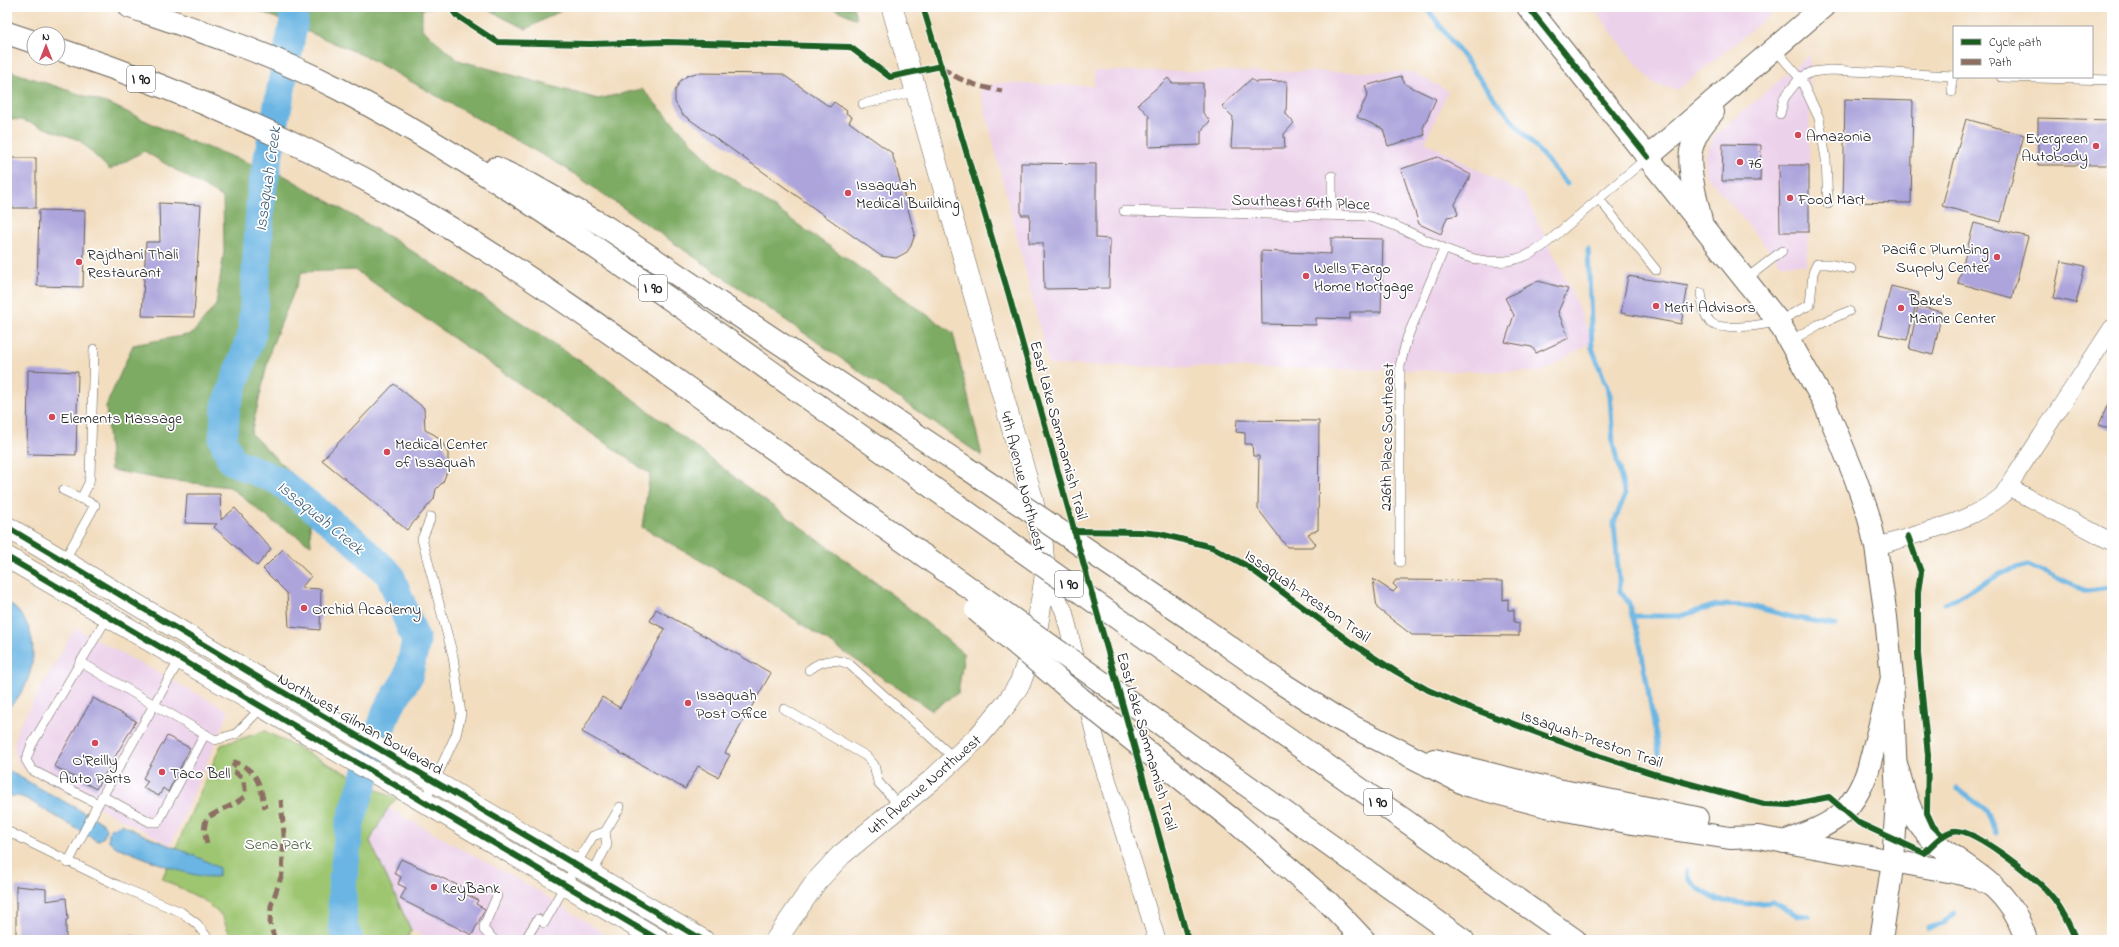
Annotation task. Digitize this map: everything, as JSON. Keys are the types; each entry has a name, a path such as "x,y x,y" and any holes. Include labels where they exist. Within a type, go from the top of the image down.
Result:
{"main road":[{"name":"I 90","path":"130,7 236,43 337,88 402,124 530,203 607,254 957,505 1575,940"},
{"path":"1528,7 1778,321 1809,373 1841,442 1868,514 1876,547 1886,617 1892,678 1897,800 1893,861 1881,940"},
{"path":"1648,157 1823,7"},
{"path":"7,33 26,39"},
{"name":"I 90","path":"66,52 109,66 223,111 313,152 399,198 502,260 581,313 876,522 977,602"},
{"path":"1702,224 1691,161 1691,148 1698,131 1737,82"},
{"path":"402,124 530,184 606,227 965,467 1326,712 1467,786 1546,806 1632,823 1730,838 1758,837 1964,874 1993,886"},
{"path":"977,602 1259,794 1463,940"},
{"path":"977,602 1080,698 1234,821 1328,902 1364,940"},
{"path":"1783,842 1830,824 1840,817 1851,805 1863,784 1868,770 1892,678"},
{"path":"1896,764 1909,806 1923,830 1940,846 1993,886 2008,902 2021,925 2026,940"}],"street":[{"name":"4th Avenue Northwest","path":"776,940 816,882 841,855 933,779 988,727 1007,703 1020,683 1035,641 1046,578 1042,540 1031,494 892,7"},
{"path":"1876,547 1981,510 2002,496 2009,488 2112,328"},
{"path":"2009,488 2112,542"},
{"name":"Northwest Gilman Boulevard","path":"7,527 703,940"},
{"path":"7,557 394,786 659,940"},
{"path":"1044,588 1059,601 1064,611 1100,756 1157,940"}],"lane":[{"path":"1775,49 1800,78 1819,118 1826,160 1828,204"},
{"path":"1780,114 1784,98 1800,78 1812,72 1830,70 1953,76 1952,92"},
{"path":"2039,78 2112,80"},
{"path":"863,104 917,91"},
{"name":"Southeast 64th Place","path":"1124,211 1332,215 1375,218 1388,222 1444,249 1468,258 1480,260 1515,259 1526,256 1543,246 1648,157"},
{"path":"1332,176 1332,215"},
{"path":"1599,199 1656,270"},
{"name":"226th Place Southeast","path":"1400,562 1400,366 1407,338 1444,249"},
{"path":"1746,279 1782,250"},
{"path":"1701,293 1705,314 1711,323 1717,327 1734,328 1778,321 1810,305 1813,273 1817,264 1828,264 1851,269"},
{"path":"1790,341 1818,325 1849,311"},
{"path":"81,499 89,483 90,475 94,349"},
{"path":"63,490 95,505 64,561"},
{"path":"424,803 456,735 461,714 453,656 422,539 431,518"},
{"path":"108,616 32,744 26,760 32,770 150,822 158,822 205,734"},
{"path":"68,863 100,800 180,659"},
{"path":"809,670 822,662 832,660 849,664 954,758"},
{"path":"80,662 215,740 236,734 262,707"},
{"path":"784,709 866,756 874,765 878,782 900,806"},
{"path":"584,869 607,845 605,832 620,807"},
{"path":"7,831 68,863 181,912 197,924 209,940"},
{"path":"584,869 593,836 605,832"},
{"path":"525,940 541,921 573,871 600,886 618,889"},
{"path":"494,940 484,930 484,926 496,896"}],"shaded area":[{"path":"1593,7 1780,7 1677,90 1654,84 1624,49"},
{"path":"1810,54 1809,231 1806,265 1781,264 1705,174 1706,154 1714,136"},
{"path":"1094,71 1412,72 1448,91 1425,142 1524,194 1571,290 1592,342 1541,372 1049,365 979,86 1000,83 1094,86"},
{"path":"75,628 229,711 171,845 24,769 16,758 14,744 17,730"},
{"path":"388,808 540,892 614,940 433,940 411,930 370,841"}],"green space":[{"path":"250,7 437,7 422,9 422,29 458,60 598,99 642,89 713,165 953,333 982,456 564,167 367,57"},
{"path":"482,7 568,7 526,29"},
{"path":"830,7 853,7 857,19"},
{"path":"7,70 112,105 187,140 285,176 403,245 603,376 763,499 899,600 964,654 958,693 931,710 743,585 642,527 650,474 355,270 302,272 271,348 251,434 308,489 311,545 272,521 230,487 166,480 111,470 106,406 133,345 192,334 216,305 224,252 223,198 144,151 110,170 79,140 22,120 7,119"},
{"name":"Sena Park","path":"265,731 396,799 388,808 370,841 411,930 407,940 232,940 222,916 202,899 162,879 221,745"}],"water":[{"path":"7,602 19,612 27,625 32,640 33,655 31,670 25,685 17,698 7,709"},
{"path":"7,770 103,823 106,829 104,837 97,841 27,799 18,796 7,796"},
{"path":"122,824 219,868 219,876 209,877 183,872 116,847 108,840 110,829"}],"building":[{"name":"Issaquah Medical Building","path":"696,73 782,74 830,107 834,102 847,111 846,113 852,117 849,122 892,153 915,234 911,246 907,252 896,258 881,256 682,114 675,102 675,91 680,81 687,76"},
{"path":"1401,76 1405,84 1436,99 1423,128 1425,135 1388,146 1383,129 1357,117 1368,94 1365,86"},
{"path":"1168,78 1172,83 1203,83 1203,113 1210,121 1201,131 1201,145 1149,147 1149,116 1138,104"},
{"path":"1251,79 1255,82 1287,81 1286,114 1294,123 1284,134 1285,148 1231,148 1233,117 1222,106"},
{"path":"1845,99 1913,101 1911,203 1843,202"},
{"path":"2038,118 2112,120 2112,165 2038,165"},
{"path":"1966,119 2024,135 2001,222 1942,206"},
{"path":"1723,144 1761,145 1760,181 1722,181"},
{"path":"1438,157 1471,175 1455,204 1458,215 1447,217 1441,234 1419,224 1401,169"},
{"path":"7,158 36,158 36,208 7,208"},
{"path":"1021,163 1096,164 1096,238 1110,239 1109,288 1044,289 1043,243 1029,243 1030,215 1021,215"},
{"path":"1779,165 1809,165 1809,232 1780,232"},
{"path":"159,203 201,205 194,317 142,316 146,242 160,242"},
{"path":"39,210 85,211 83,287 37,286"},
{"path":"1974,223 2028,237 2012,298 1958,283"},
{"path":"1331,238 1383,239 1381,312 1350,312 1350,319 1316,318 1316,325 1262,324 1261,251 1331,254"},
{"path":"2061,261 2085,266 2076,303 2053,298"},
{"path":"1628,276 1688,286 1681,324 1621,313"},
{"path":"1538,281 1568,289 1558,312 1569,338 1536,353 1532,347 1505,342 1514,315 1505,298"},
{"path":"1891,286 1919,293 1907,340 1879,334"},
{"path":"1918,306 1942,312 1933,355 1909,349"},
{"path":"28,370 78,372 76,455 27,454"},
{"path":"394,384 424,408 425,430 435,435 442,442 448,453 448,469 443,482 436,489 434,499 407,530 322,460"},
{"path":"2108,404 2112,406 2112,430 2099,425"},
{"path":"1237,420 1319,421 1318,530 1308,534 1316,544 1312,547 1287,547 1258,509 1259,456 1253,456 1252,444 1245,444 1245,433 1236,432"},
{"path":"187,494 220,494 221,520 235,508 271,549 257,566 214,527 217,524 185,523"},
{"path":"283,549 311,576 301,588 321,589 320,630 289,627 287,593 263,569"},
{"path":"1373,579 1393,592 1397,588 1393,584 1396,580 1503,581 1503,600 1508,599 1508,610 1514,610 1514,622 1519,623 1519,636 1412,635 1377,608"},
{"name":"Issaquah Post Office","path":"656,609 771,673 725,753 730,755 718,777 698,766 685,789 582,732 602,697 620,708 665,629 650,621"},
{"name":"O'Reilly Auto Parts","path":"93,698 136,721 96,789 54,766"},
{"path":"167,736 190,748 168,792 163,788 159,796 143,788 148,781 143,778"},
{"path":"401,859 466,889 463,893 478,900 476,904 485,909 472,935 400,899 406,888 398,884 401,877 394,873"},
{"path":"16,886 46,889 46,901 66,898 68,919 66,920 66,940 16,940"},
{"path":"130,935 150,938 150,940 129,940"}],"waterway":[{"name":"Issaquah Creek","path":"292,7 294,20 261,195 252,333 226,406 223,440 232,461 279,481 351,538 390,575 416,641 408,677 387,710 350,823 342,887 343,927 349,940"},
{"path":"1426,7 1497,102 1567,184"},
{"path":"1588,249 1592,348 1610,395 1613,443 1625,495 1614,523 1620,591 1629,603 1641,649 1659,754"},
{"path":"1945,603 2004,572 2028,565 2086,591 2112,588"},
{"path":"1632,616 1680,616 1717,605 1751,606 1792,617 1835,625"},
{"path":"1958,789 1986,810 1996,833"},
{"path":"1687,870 1688,878 1699,889 1717,900 1748,904 1773,902 1797,915 1809,916"},
{"path":"1928,928 1942,924 1954,913"}],"marked path":[{"path":"942,67 963,80 978,86 1002,91"},
{"path":"207,844 204,830 206,819 236,803 245,796 243,781 239,775 232,770 235,762 249,770 254,775 260,786 265,808"},
{"path":"275,940 270,924 271,906 282,874 284,835 281,800"}],"cycle path":[{"path":"450,7 456,15 497,42 590,44 667,42 850,47 890,77 941,66"},
{"name":"East Lake Sammamish Trail","path":"923,7 1008,292 1188,940"},
{"path":"1528,7 1648,157"},
{"path":"7,527 254,675 703,940"},
{"name":"Issaquah-Preston Trail","path":"1074,531 1140,532 1160,534 1212,547 1247,566 1350,642 1428,690 1463,705 1602,757 1654,774 1764,804 1789,805 1829,797 1859,823 1924,853 1941,837 1949,832 1962,832 1974,836 2018,865 2049,893 2061,909 2076,940"},
{"path":"1908,536 1921,572 1918,592 1918,654 1928,755 1927,813 1933,826 1943,836"},
{"path":"7,557 659,940"}],"place":[{"name":"Amazonia","path":"1798,135"},
{"name":"Evergreen Autobody","path":"2096,146"},
{"name":"76","path":"1740,162"},
{"name":"Issaquah Medical Building","path":"848,193"},
{"name":"Food Mart","path":"1790,198"},
{"name":"Pacific Plumbing Supply Center","path":"1997,257"},
{"name":"Rajdhani Thali Restaurant","path":"79,262"},
{"name":"Wells Fargo Home Mortgage","path":"1306,276"},
{"name":"Merit Advisors","path":"1656,306"},
{"name":"Bake's Marine Center","path":"1901,308"},
{"name":"Elements Massage","path":"52,417"},
{"name":"Medical Center of Issaquah","path":"387,452"},
{"name":"Orchid Academy","path":"304,608"},
{"name":"Issaquah Post Office","path":"688,703"},
{"name":"O'Reilly Auto Parts","path":"95,743"},
{"name":"Taco Bell","path":"162,772"},
{"name":"KeyBank","path":"434,887"}]}
